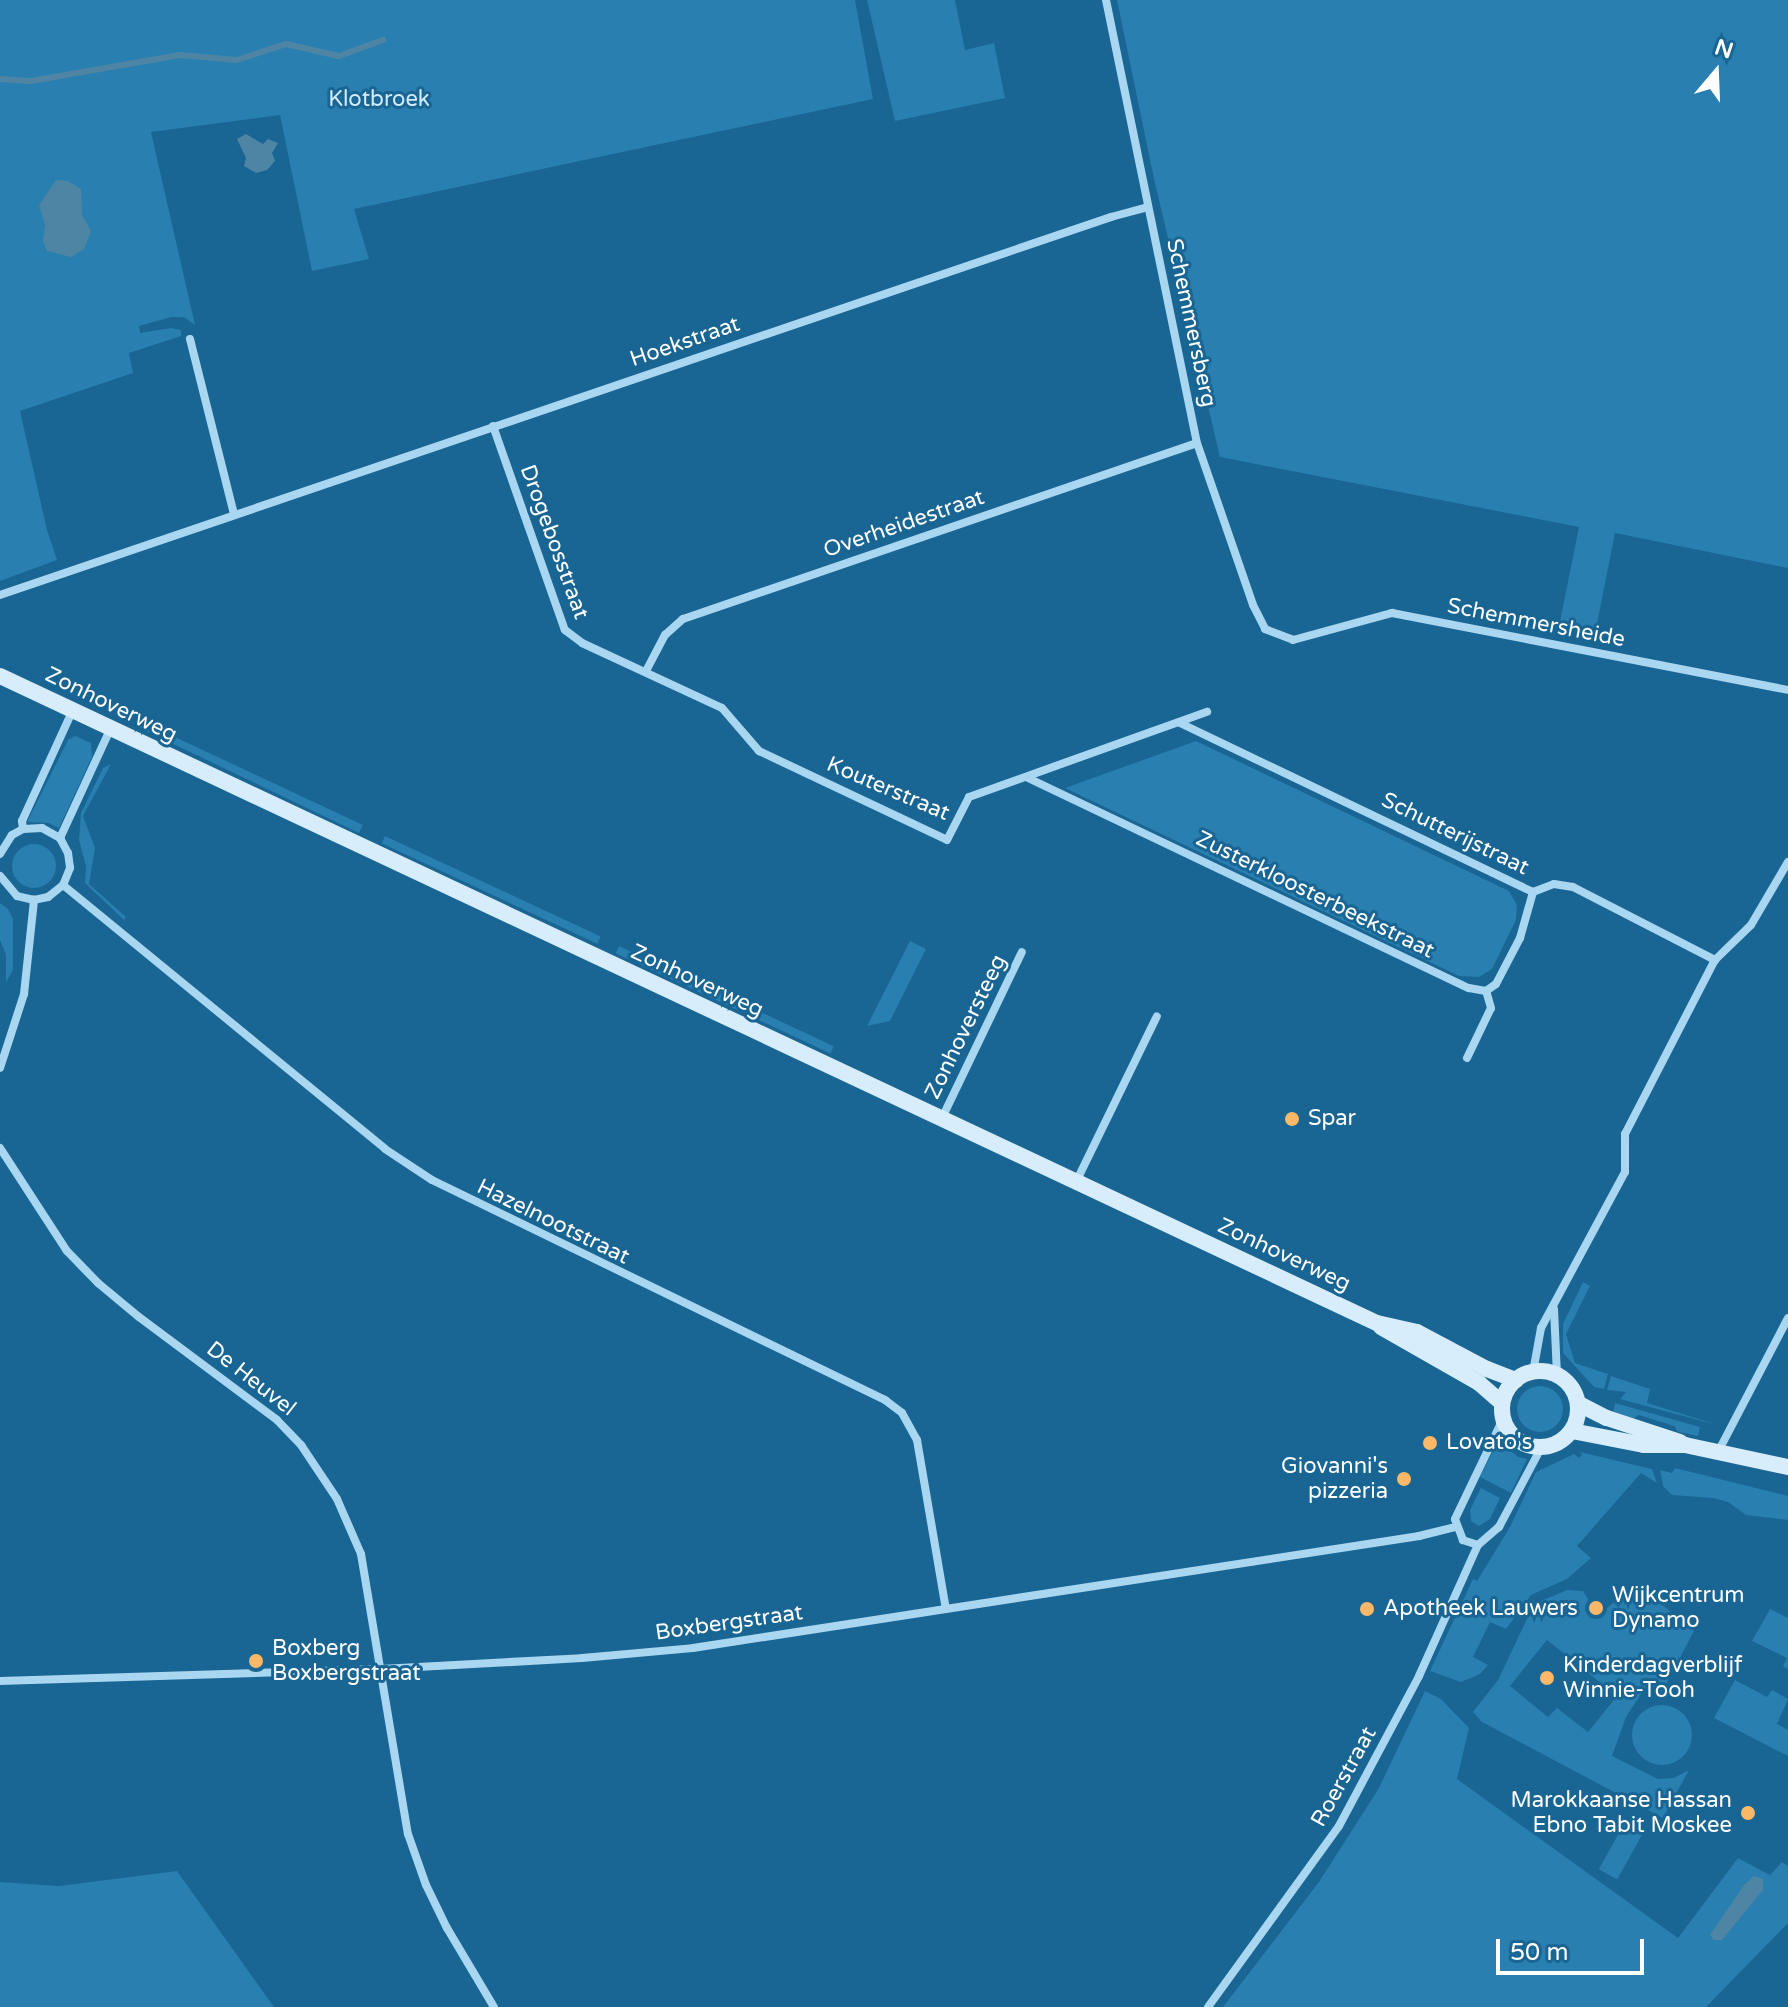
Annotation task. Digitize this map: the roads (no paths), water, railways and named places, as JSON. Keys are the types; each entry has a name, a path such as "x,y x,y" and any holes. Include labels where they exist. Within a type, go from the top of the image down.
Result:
{"street":[{"name":"Schemmersberg","path":"1106,0 1197,443 1253,605 1265,629 1279,638"},
{"name":"Hoekstraat","path":"0,595 1148,207"},
{"path":"190,339 234,514"},
{"name":"Drogebosstraat","path":"493,426 565,630 582,643 646,671"},
{"name":"Overheidestraat","path":"646,671 665,635 683,619 1197,443"},
{"name":"Schemmersheide","path":"1279,638 1306,638 1392,613 1788,690"},
{"name":"Kouterstraat","path":"646,671 722,708 759,751 947,840 969,797 1207,712"},
{"name":"Zonhoverweg","path":"0,676 1377,1323 1417,1332 1487,1369 1516,1380"},
{"path":"23,829 22,821 72,712"},
{"name":"Schutterijstraat","path":"1180,723 1533,892 1554,884 1573,887 1715,960"},
{"path":"60,838 110,730"},
{"name":"Zusterkloosterbeekstraat","path":"1028,778 1469,988 1486,991"},
{"path":"0,854 12,835 23,829 42,828 60,838 68,853 70,868 63,885 48,897 34,900 17,896 0,876"},
{"path":"1533,1372 1541,1328 1554,1309 1625,1172 1625,1134 1715,960 1751,925 1788,862"},
{"name":"Hazelnootstraat","path":"63,885 385,1149 432,1180 885,1400 902,1413 917,1440 946,1609"},
{"path":"1467,1058 1491,1008 1486,991 1496,984 1520,938 1533,892"},
{"path":"0,1068 24,994 34,900"},
{"name":"Zonhoversteeg","path":"942,1118 1022,952"},
{"path":"1077,1180 1157,1016"},
{"name":"De Heuvel","path":"0,1148 50,1228 98,1283 269,1413 307,1454 337,1499 361,1554 408,1834 426,1885 447,1928 494,2007"},
{"path":"1554,1309 1557,1374"},
{"path":"1718,1453 1788,1318"},
{"name":"Zonhoverweg","path":"1377,1323 1394,1337 1479,1383 1503,1411"},
{"path":"1503,1411 1517,1440 1541,1448 1558,1443 1572,1431 1579,1404 1575,1392 1557,1374 1533,1372 1516,1380 1458,1508 1455,1527 1463,1540 1478,1545 1499,1527 1541,1448"},
{"path":"1579,1404 1685,1445 1788,1467"},
{"path":"1572,1431 1644,1445 1685,1445"},
{"name":"Boxbergstraat","path":"0,1681 381,1669 582,1658 693,1648 1419,1536 1455,1527"},
{"name":"Roerstraat","path":"1208,2007 1339,1826 1419,1676 1478,1545"}],"waterway":[{"path":"0,79 31,81 180,55 237,60 286,44 339,56 383,40"}],"place":[{"name":"Spar","path":"1292,1119"},
{"name":"Lovato's","path":"1430,1443"},
{"name":"Giovanni's pizzeria","path":"1404,1479"},
{"name":"Wijkcentrum Dynamo","path":"1596,1608"},
{"name":"Apotheek Lauwers","path":"1367,1609"},
{"name":"Boxberg Boxbergstraat","path":"256,1661"},
{"name":"Kinderdagverblijf Winnie-Tooh","path":"1547,1678"},
{"name":"Marokkaanse Hassan Ebno Tabit Moskee","path":"1748,1813"}],"park label":[{"name":"Klotbroek","path":"379,100"}]}
